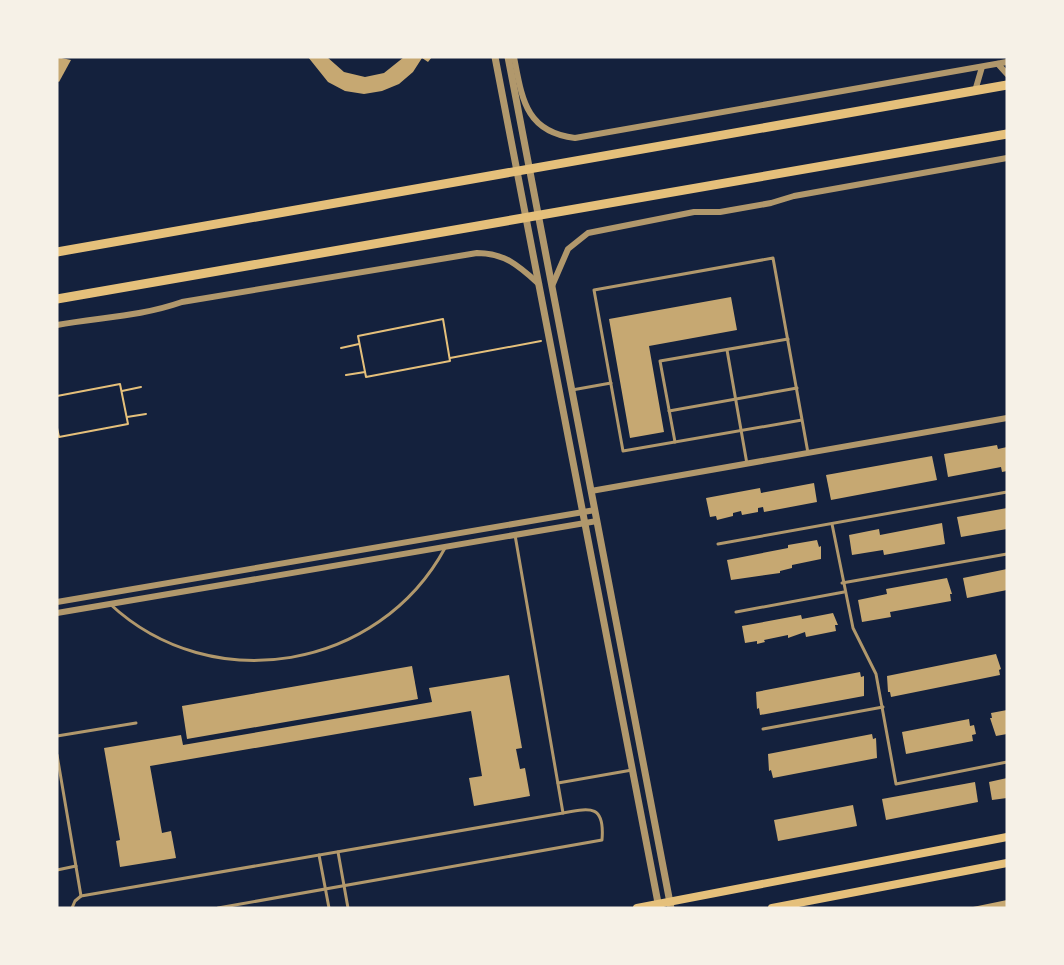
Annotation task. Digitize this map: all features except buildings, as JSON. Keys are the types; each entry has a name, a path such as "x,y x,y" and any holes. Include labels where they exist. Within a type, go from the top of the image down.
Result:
{"main road":[{"path":"57,252 1007,86"},
{"path":"57,299 1007,134"},
{"path":"637,908 671,905 1007,837"},
{"path":"772,908 1007,863"}],"street":[{"path":"495,57 658,906"},
{"path":"508,57 671,905"},
{"path":"514,57 524,105 531,115 559,136 575,138 1007,62"},
{"path":"975,91 987,57"},
{"path":"998,64 1007,74"},
{"path":"552,286 568,249 588,233 694,212 730,211 794,196 1007,158"},
{"path":"57,325 145,313 182,302 477,253 498,254 513,261 539,284"},
{"path":"591,491 1007,418"},
{"path":"57,602 595,510"},
{"path":"57,613 597,521"}],"lane":[{"path":"802,420 623,452 594,290 773,258 808,453"},
{"path":"675,442 660,361 788,339"},
{"path":"727,350 747,464"},
{"path":"572,390 610,383"},
{"path":"669,411 797,388"},
{"path":"718,544 1007,492"},
{"path":"832,524 842,583 853,628 876,674 896,784 1007,762"},
{"path":"515,535 563,813"},
{"path":"109,604 148,633 200,655 237,661 293,659 329,649 378,624 419,586 446,547"},
{"path":"842,583 1007,554"},
{"path":"736,612 844,592"},
{"path":"763,729 883,707"},
{"path":"57,736 136,723"},
{"path":"57,755 81,896"},
{"path":"558,783 632,770"},
{"path":"72,908 81,896 563,813 595,810 600,815 602,840 219,908"},
{"path":"338,852 348,908"},
{"path":"319,855 328,908"},
{"path":"57,870 76,866"}],"path":[{"path":"450,358 443,319 358,336 366,377 450,361 450,358 550,340"},
{"path":"340,348 359,344"},
{"path":"346,375 365,372"},
{"path":"57,396 120,384 128,424 58,437 57,428"},
{"path":"122,391 141,387"},
{"path":"127,417 146,414"}]}
